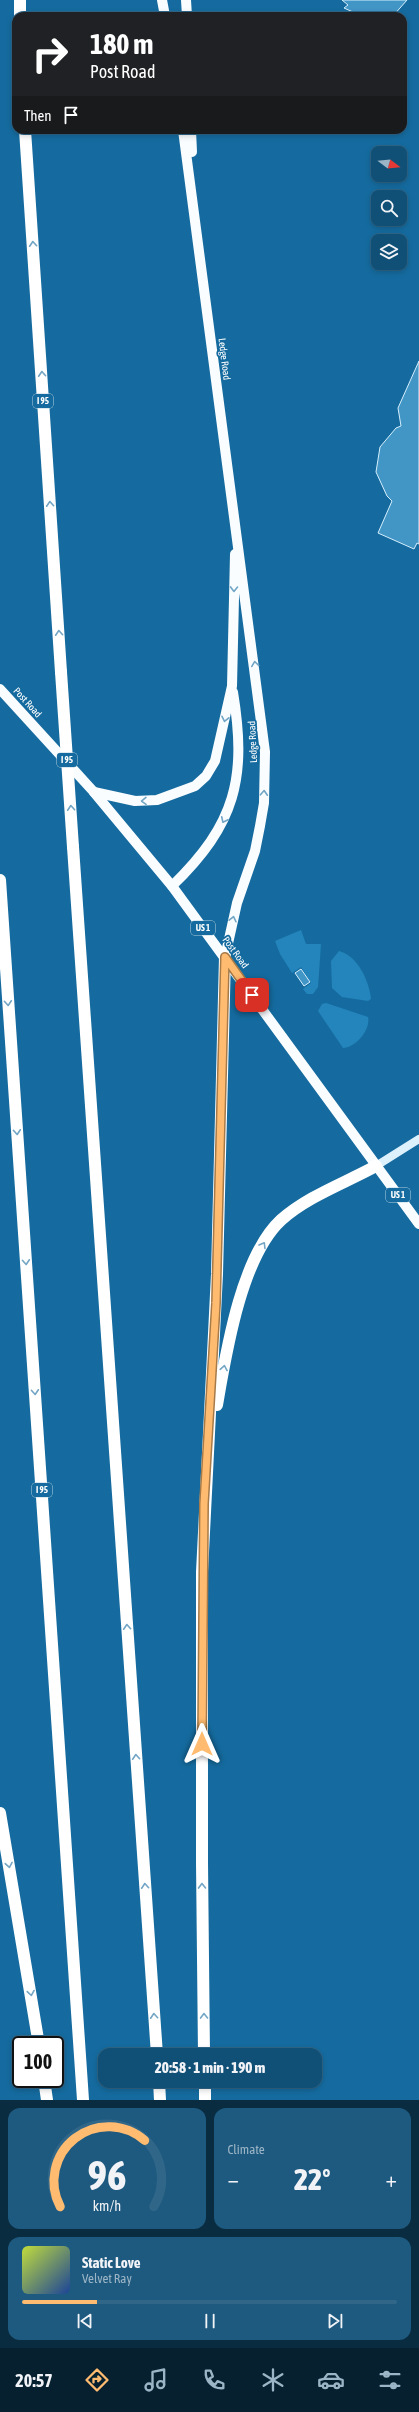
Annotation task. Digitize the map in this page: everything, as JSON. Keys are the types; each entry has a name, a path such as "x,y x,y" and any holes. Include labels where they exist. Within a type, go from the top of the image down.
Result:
{"highway":[{"path":"20,0 20,12"},
{"name":"I 95","path":"25,134 157,2048"},
{"name":"I 95","path":"0,880 83,2100"},
{"path":"204,2048 202,1862 204,1504 216,1296 225,957"},
{"path":"204,1504 214,1426 232,1331 250,1272 263,1245 280,1221 304,1203 376,1166"},
{"path":"0,1813 37,2036"},
{"path":"45,2088 47,2100"},
{"path":"159,2088 160,2100"},
{"path":"204,2088 205,2100"}],"main road":[{"path":"162,0 164,12"},
{"path":"186,0 187,12"},
{"name":"Ledge Road","path":"184,134 194,198 263,722 265,777 264,803 255,851 237,903 225,957"},
{"name":"Ledge Road","path":"191,134 194,198"},
{"name":"Ledge Road","path":"172,886 211,844 229,808 235,786 238,755 237,716 232,686 236,522"},
{"name":"Ledge Road","path":"93,791 128,800 156,800 195,786 206,776 215,761 232,686"},
{"name":"Post Road","path":"0,689 93,791 172,886 419,1224"}],"street":[{"path":"376,1166 419,1139"}],"shaded area":[{"path":"301,930 306,944 321,944 318,987 313,994 307,994 303,989 311,983 301,967 292,973 280,954 275,941"},
{"path":"339,951 352,958 361,970 370,992 371,999 368,1001 342,997 332,988 331,961"},
{"path":"326,1003 368,1017 365,1033 357,1042 343,1048 318,1011 322,1004"}],"building":[{"path":"342,0 407,0 396,12 353,12 344,8 348,5"},
{"path":"419,361 419,544 417,543 414,549 378,533 392,501 387,496 376,472 380,447 396,428 401,426 398,408"},
{"path":"301,969 310,982 304,986 295,973"}],"route":[{"path":"202,1744 202,1572 204,1504 214,1348 218,1255 225,957 252,995"}]}
